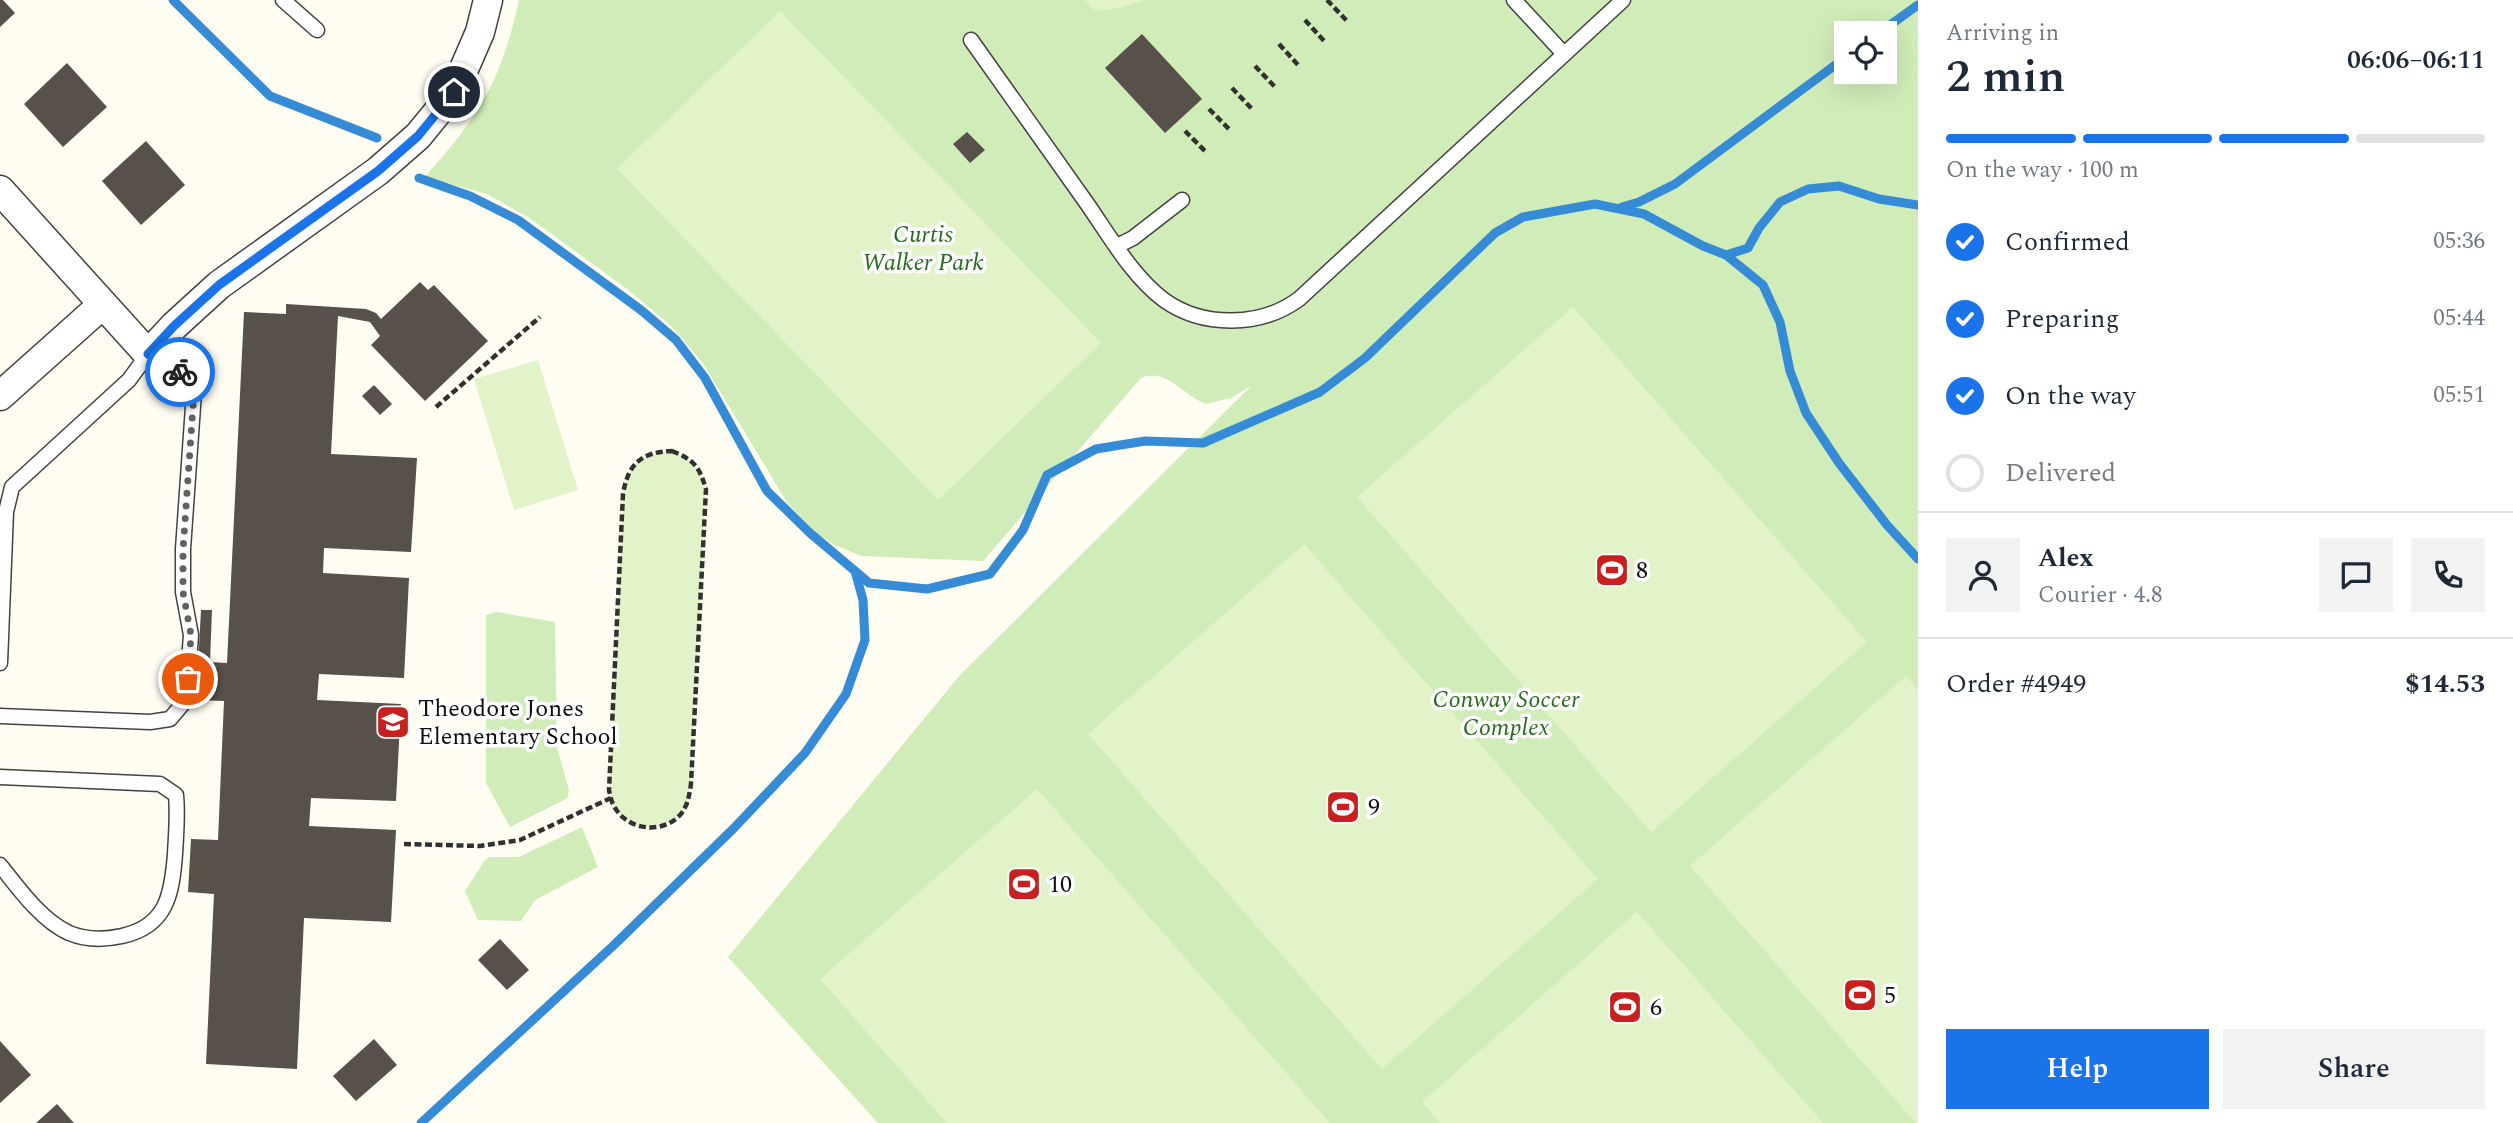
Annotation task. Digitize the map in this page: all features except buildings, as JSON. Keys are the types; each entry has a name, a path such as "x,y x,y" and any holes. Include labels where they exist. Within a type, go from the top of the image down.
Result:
{"street":[{"path":"0,190 148,354 219,285 378,171 418,136 454,92 480,32 488,0"},
{"path":"0,396 103,305"}],"lane":[{"path":"283,0 317,30"},
{"path":"1514,0 1564,54"},
{"path":"971,40 1117,246 1153,290 1165,300 1193,315 1223,321 1279,310 1299,299 1623,0"},
{"path":"1117,246 1133,238 1182,200"},
{"path":"0,663 6,512 12,487 129,380 148,354 178,370 194,392 183,550 183,592 191,635 186,700 170,719 150,722 0,716"},
{"path":"0,777 160,784 176,795 178,813 172,888 163,910 150,924 134,933 107,939 85,938 68,932 44,915 0,865"}],"path":[{"path":"1327,0 1347,21"},
{"path":"1305,20 1325,42"},
{"path":"1279,44 1299,66"},
{"path":"1255,66 1275,87"},
{"path":"1232,88 1252,109"},
{"path":"1209,109 1230,130"},
{"path":"1185,131 1206,152"},
{"path":"436,407 540,317"},
{"path":"672,451 688,458 701,471 706,489 689,802 678,817 663,827 645,828 627,821 614,808 611,798 609,790 626,476 637,461 654,452 672,451"},
{"path":"404,845 480,846 520,839 611,798"}],"green space":[{"name":"Conway Soccer Complex","path":"519,0 1918,0 1918,1123 878,1123 728,957 960,675 1252,385 1231,398 1206,404 1159,376 1141,378 983,561 861,556 835,545 819,535 788,504 703,363 670,325 627,289 531,219 487,194 425,177 474,116 496,76"},
{"path":"1085,0 1145,0 1119,8 1095,11"},
{"name":"Curtis Walker Park","path":"780,11 1101,343 938,500 617,169"},
{"name":"8","path":"1573,307 1867,642 1651,832 1357,497"},
{"path":"538,360 578,490 514,510 474,379"},
{"path":"672,451 695,465 706,489 691,788 689,801 679,816 664,825 646,827 637,826 621,816 609,790 623,494 628,475 638,462 652,454"},
{"name":"9","path":"1304,544 1598,879 1382,1069 1088,734"},
{"path":"496,612 555,622 557,748 569,790 567,798 510,827 486,783 486,615"},
{"name":"5","path":"1906,676 1918,690 1918,1123 1690,866"},
{"name":"10","path":"1037,789 1330,1123 947,1123 820,979"},
{"path":"582,827 598,867 535,900 521,921 478,920 465,891 485,860 490,857 519,857"},
{"name":"6","path":"1637,912 1823,1123 1440,1123 1422,1102"}],"waterway":[{"path":"173,0 270,96 377,138"},
{"path":"1896,21 1918,5"},
{"path":"1622,207 1639,202 1675,184 1834,66"},
{"path":"419,178 470,196 518,220 641,310 676,340 705,378 767,491 810,533 855,571 863,600 865,640 846,694 805,753 734,828 614,945 421,1123"},
{"path":"1726,255 1748,248 1759,228 1780,202 1808,189 1839,186 1879,199 1918,205"},
{"path":"855,571 869,583 927,589 990,574 1023,530 1047,475 1096,449 1145,441 1203,443 1320,392 1365,358 1495,233 1523,217 1595,204 1644,214 1703,246 1726,255 1763,285 1780,322 1790,371 1806,413 1839,463 1887,525 1918,559"}],"way so far":[{"path":"180,372 194,392 183,550 183,592 191,635 188,679"}],"place":[{"name":"8","path":"1612,570"},
{"name":"Theodore Jones Elementary School","path":"393,722"},
{"name":"9","path":"1343,807"},
{"name":"10","path":"1024,884"},
{"name":"5","path":"1860,995"},
{"name":"6","path":"1625,1007"}],"route":[{"path":"180,372 148,354 219,285 378,171 418,136 454,92"}]}
